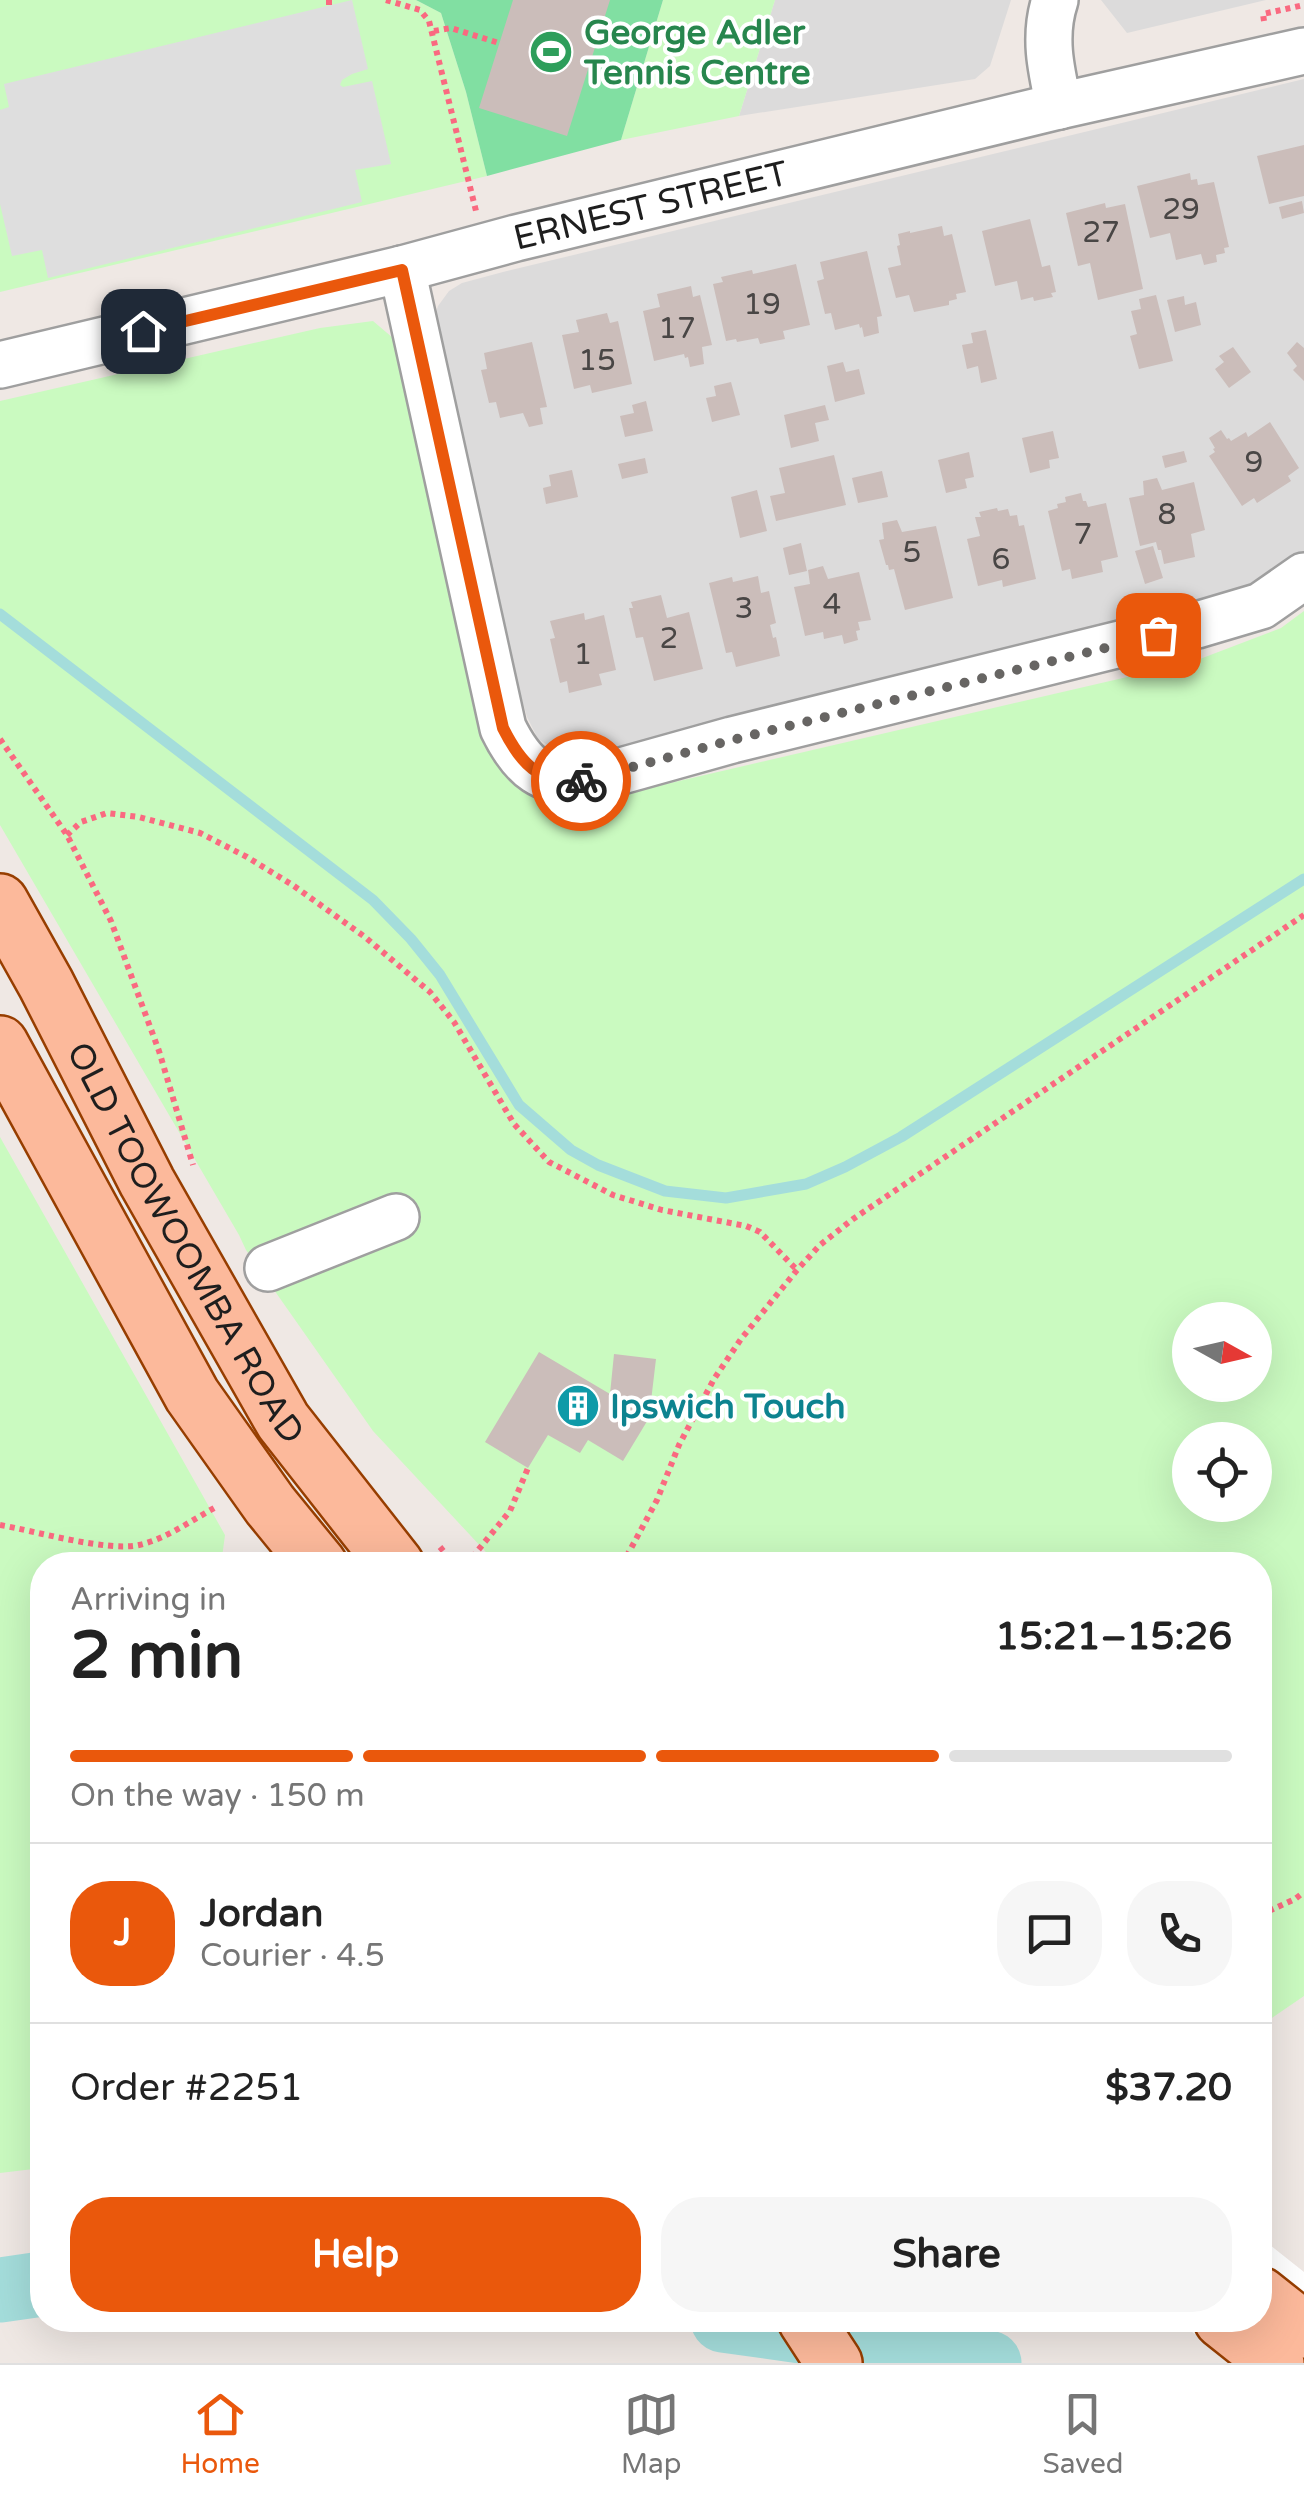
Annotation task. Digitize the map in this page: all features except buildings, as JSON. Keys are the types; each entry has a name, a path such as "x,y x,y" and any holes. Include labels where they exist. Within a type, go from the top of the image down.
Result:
{"main road":[{"name":"OLD TOOWOOMBA ROAD","path":"0,902 147,1182 283,1421 414,1552"},
{"name":"OLD TOOWOOMBA ROAD","path":"0,1044 192,1395 308,1552"},
{"path":"269,1552 270,1505"},
{"path":"1272,2305 1304,2330"},
{"path":"814,2332 834,2363"},
{"path":"1237,2332 1276,2363"}],"street":[{"path":"1056,0 1048,45 1059,106"},
{"name":"ERNEST STREET","path":"0,365 402,270 516,238 1059,106 1304,51"},
{"path":"402,270 503,728 523,762 552,779 589,780 732,740 1197,626 1261,606 1304,576"},
{"path":"268,1268 396,1217"}],"path":[{"path":"386,0 414,4 430,21 476,212"},
{"path":"434,31 451,28 498,42"},
{"path":"0,738 68,834 111,921 159,1050 197,1179"},
{"path":"68,834 81,822 108,813 139,816 200,833 247,857 366,937 430,992 454,1022 514,1124 549,1162 614,1194 662,1210 760,1232 797,1270"},
{"path":"629,1552 714,1379 797,1270 835,1232 1304,916"},
{"path":"477,1552 510,1511 528,1468"},
{"path":"0,1524 116,1547 140,1545 164,1536 216,1506"},
{"path":"1272,1909 1304,1892"}],"shaded area":[{"path":"352,0 368,69 352,74 340,85 372,81 391,164 355,170 362,202 48,278 42,250 12,256 0,204 0,110 9,107 4,84"},
{"path":"775,0 1011,0 990,66 975,79 739,116"},
{"path":"1101,0 1266,0 1127,33"},
{"path":"1304,79 1304,555 1270,583 1126,629 587,757 565,756 538,739 519,689 440,353 435,315 449,291 462,283 503,272"}],"green space":[{"path":"0,0 416,0 441,13 487,176 0,292"},
{"name":"George Adler Tennis Centre","path":"416,0 663,0 621,140 487,176 441,13"},
{"path":"663,0 775,0 739,116 621,140"},
{"path":"373,321 406,349 497,735 610,797 1192,662 1281,628 1304,611 1304,1996 1272,2018 1272,1552 486,1552 373,1431 246,1250 0,825 0,401 320,328"},
{"path":"0,1137 225,1535 223,1552 30,1552 30,2169 0,2173"}],"pier":[{"path":"1272,2247 1304,2272 1304,2363 1231,2363 1192,2332 1272,2332"}],"waterway":[{"path":"0,614 373,900 440,975 519,1105 571,1150 665,1191 726,1198 806,1184 845,1167 901,1137 1304,879"},
{"path":"0,2290 30,2286"},
{"path":"808,2332 914,2347 989,2363"}],"way so far":[{"path":"581,781 1158,635"}],"place":[{"name":"George Adler Tennis Centre","path":"551,52"},
{"name":"Ipswich Touch","path":"578,1406"}],"route":[{"path":"143,331 402,270 503,728 523,762 539,774 581,781"}]}
